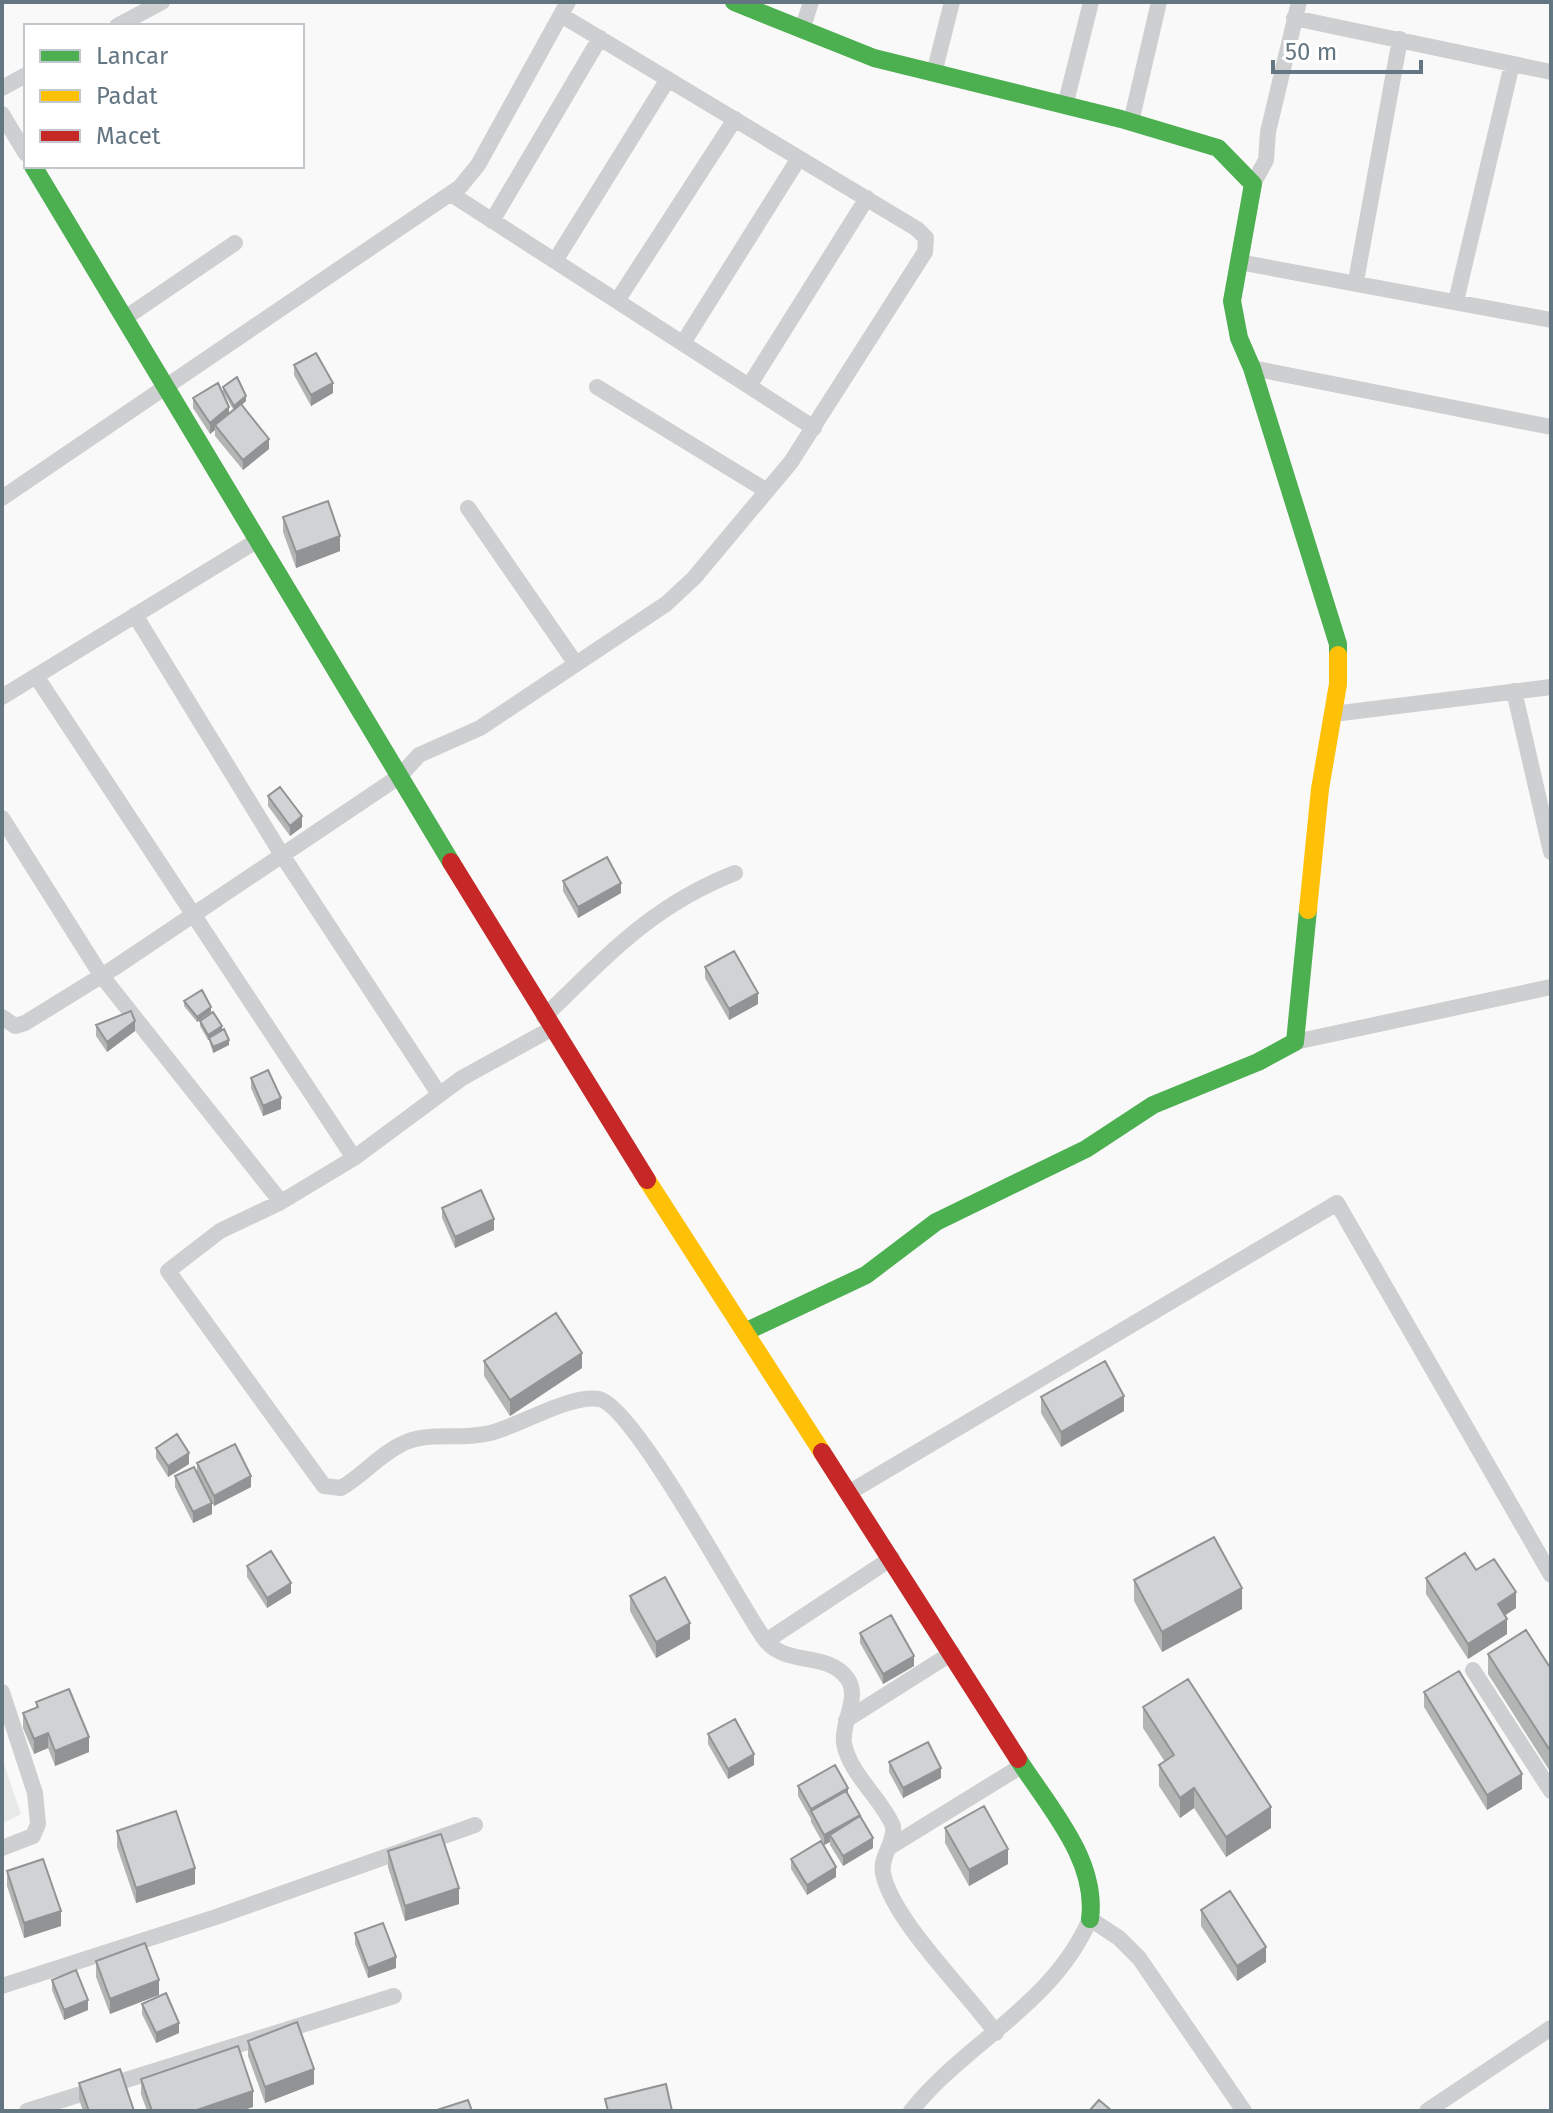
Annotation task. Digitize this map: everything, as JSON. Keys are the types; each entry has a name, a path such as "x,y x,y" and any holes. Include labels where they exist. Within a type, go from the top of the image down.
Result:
{"street":[{"path":"121,24 162,2"},
{"path":"802,30 811,2"},
{"path":"934,73 952,2"},
{"path":"1065,106 1091,2"},
{"path":"1131,122 1159,2"},
{"path":"741,3 874,58 1131,122 1218,148 1253,184"},
{"path":"2,498 451,194 478,165 565,8 600,38 917,229 927,246 814,428 767,491 694,578 666,604 480,728 419,755 400,776 25,1023 15,1026 2,1017"},
{"path":"1295,1042 1320,789 1338,684 1338,644 1252,368 1239,338 1232,301 1253,184 1266,160 1268,132 1296,10 1400,39 1551,72"},
{"path":"492,221 600,38"},
{"path":"1356,281 1400,39"},
{"path":"1456,301 1512,64"},
{"path":"2,88 24,76"},
{"path":"555,261 668,79"},
{"path":"617,301 735,119"},
{"path":"4,124 24,151"},
{"path":"683,343 799,158"},
{"path":"34,168 548,1023 1080,1856 1093,1898 1090,1919 1081,1940 1040,1994 936,2082 911,2111"},
{"path":"451,194 814,428"},
{"path":"749,386 867,198"},
{"path":"125,318 235,243"},
{"path":"1239,262 1356,281 1551,320"},
{"path":"1252,368 1551,427"},
{"path":"597,387 767,491"},
{"path":"468,508 576,664"},
{"path":"2,697 258,540"},
{"path":"135,615 282,855 439,1094"},
{"path":"36,676 191,916 354,1158"},
{"path":"1333,714 1551,687"},
{"path":"1514,691 1551,852"},
{"path":"2,818 101,975 281,1202"},
{"path":"735,873 676,901 646,920 548,1023 439,1094 354,1158 281,1202 220,1231 168,1271 324,1486 341,1488 399,1445 414,1439 488,1434 567,1404 591,1399 606,1402 619,1412 679,1498 766,1641 783,1654 836,1667 847,1678 853,1691 844,1738 848,1755 888,1815 894,1835 882,1865 887,1886 940,1965 996,2033"},
{"path":"747,1331 866,1275 936,1222 1086,1149 1153,1105 1258,1062 1295,1042 1551,987"},
{"path":"850,1492 1337,1203 1551,1575"},
{"path":"766,1641 892,1558"},
{"path":"846,1720 952,1653"},
{"path":"1473,1670 1551,1791"},
{"path":"2,1692 39,1813 33,1836 2,1848"},
{"path":"890,1847 1023,1765"},
{"path":"2,1986 216,1917 475,1825"},
{"path":"1090,1919 1119,1938 1139,1958 1244,2111"},
{"path":"27,2111 394,1996"},
{"path":"1427,2111 1551,2028"}],"shaded area":[{"path":"2,1758 21,1814 2,1824"}],"building":[{"path":"316,353 333,383 311,395 294,365"},
{"path":"237,377 246,396 234,406 223,387"},
{"path":"218,383 229,407 210,423 193,398"},
{"path":"241,404 269,439 243,460 215,425"},
{"path":"328,501 340,536 296,552 283,517"},
{"path":"280,787 302,816 290,826 268,796"},
{"path":"607,857 621,883 578,907 563,881"},
{"path":"734,951 758,993 729,1009 705,967"},
{"path":"202,990 211,1007 197,1017 184,1001"},
{"path":"131,1011 135,1021 107,1042 96,1025"},
{"path":"213,1012 222,1026 208,1035 200,1021"},
{"path":"224,1029 229,1040 213,1047 209,1038"},
{"path":"268,1070 281,1098 263,1106 251,1078"},
{"path":"481,1190 494,1219 455,1237 442,1208"},
{"path":"556,1313 582,1353 510,1400 484,1361"},
{"path":"1105,1361 1124,1396 1061,1432 1041,1397"},
{"path":"177,1434 189,1453 168,1466 156,1448"},
{"path":"235,1444 251,1476 214,1496 197,1463"},
{"path":"194,1467 212,1503 193,1512 175,1476"},
{"path":"1214,1537 1242,1588 1162,1632 1134,1580"},
{"path":"271,1551 291,1583 267,1598 247,1566"},
{"path":"1465,1553 1476,1570 1494,1559 1516,1592 1498,1604 1507,1619 1468,1644 1426,1578"},
{"path":"665,1577 690,1623 656,1642 630,1596"},
{"path":"891,1615 914,1656 883,1674 860,1633"},
{"path":"1526,1630 1551,1669 1551,1752 1488,1654"},
{"path":"1459,1671 1522,1774 1487,1795 1424,1692"},
{"path":"1188,1679 1271,1807 1226,1837 1194,1788 1180,1798 1159,1765 1174,1755 1143,1707"},
{"path":"69,1689 89,1737 55,1751 48,1733 34,1739 23,1713 38,1707 36,1702"},
{"path":"735,1719 754,1754 728,1769 708,1734"},
{"path":"928,1742 941,1768 903,1788 889,1762"},
{"path":"835,1765 848,1788 811,1809 798,1786"},
{"path":"846,1791 860,1815 824,1835 811,1811"},
{"path":"984,1806 1008,1849 969,1870 945,1828"},
{"path":"176,1811 195,1868 136,1888 117,1831"},
{"path":"860,1816 873,1838 843,1856 830,1835"},
{"path":"441,1834 459,1888 405,1906 388,1851"},
{"path":"821,1841 836,1867 807,1885 791,1859"},
{"path":"43,1859 61,1911 24,1923 7,1871"},
{"path":"1230,1891 1266,1947 1237,1966 1201,1910"},
{"path":"383,1923 396,1957 368,1968 355,1933"},
{"path":"145,1943 159,1980 110,1999 96,1961"},
{"path":"76,1970 88,2000 64,2010 52,1980"},
{"path":"166,1993 179,2023 156,2033 142,2004"},
{"path":"297,2022 314,2069 265,2087 248,2041"},
{"path":"238,2046 253,2091 194,2111 152,2111 141,2079"},
{"path":"120,2069 134,2111 89,2111 79,2083"},
{"path":"666,2084 672,2111 608,2111 605,2099"},
{"path":"468,2100 472,2111 434,2111"},
{"path":"1099,2100 1112,2111 1089,2111"}],"traffic: fast":[{"path":"734,2 874,58 1121,119 1218,148 1253,184 1232,301 1239,338 1252,368 1338,644 1338,655"},
{"path":"34,168 451,862"},
{"path":"747,1331 866,1275 936,1222 1086,1149 1153,1105 1258,1062 1295,1042 1308,910"},
{"path":"1018,1759 1079,1855 1090,1897 1090,1919"}],"traffic: slow":[{"path":"1308,910 1320,789 1338,684 1338,655"},
{"path":"647,1180 822,1452"}],"traffic: jam":[{"path":"451,862 647,1180"},
{"path":"822,1452 1018,1759"}]}
